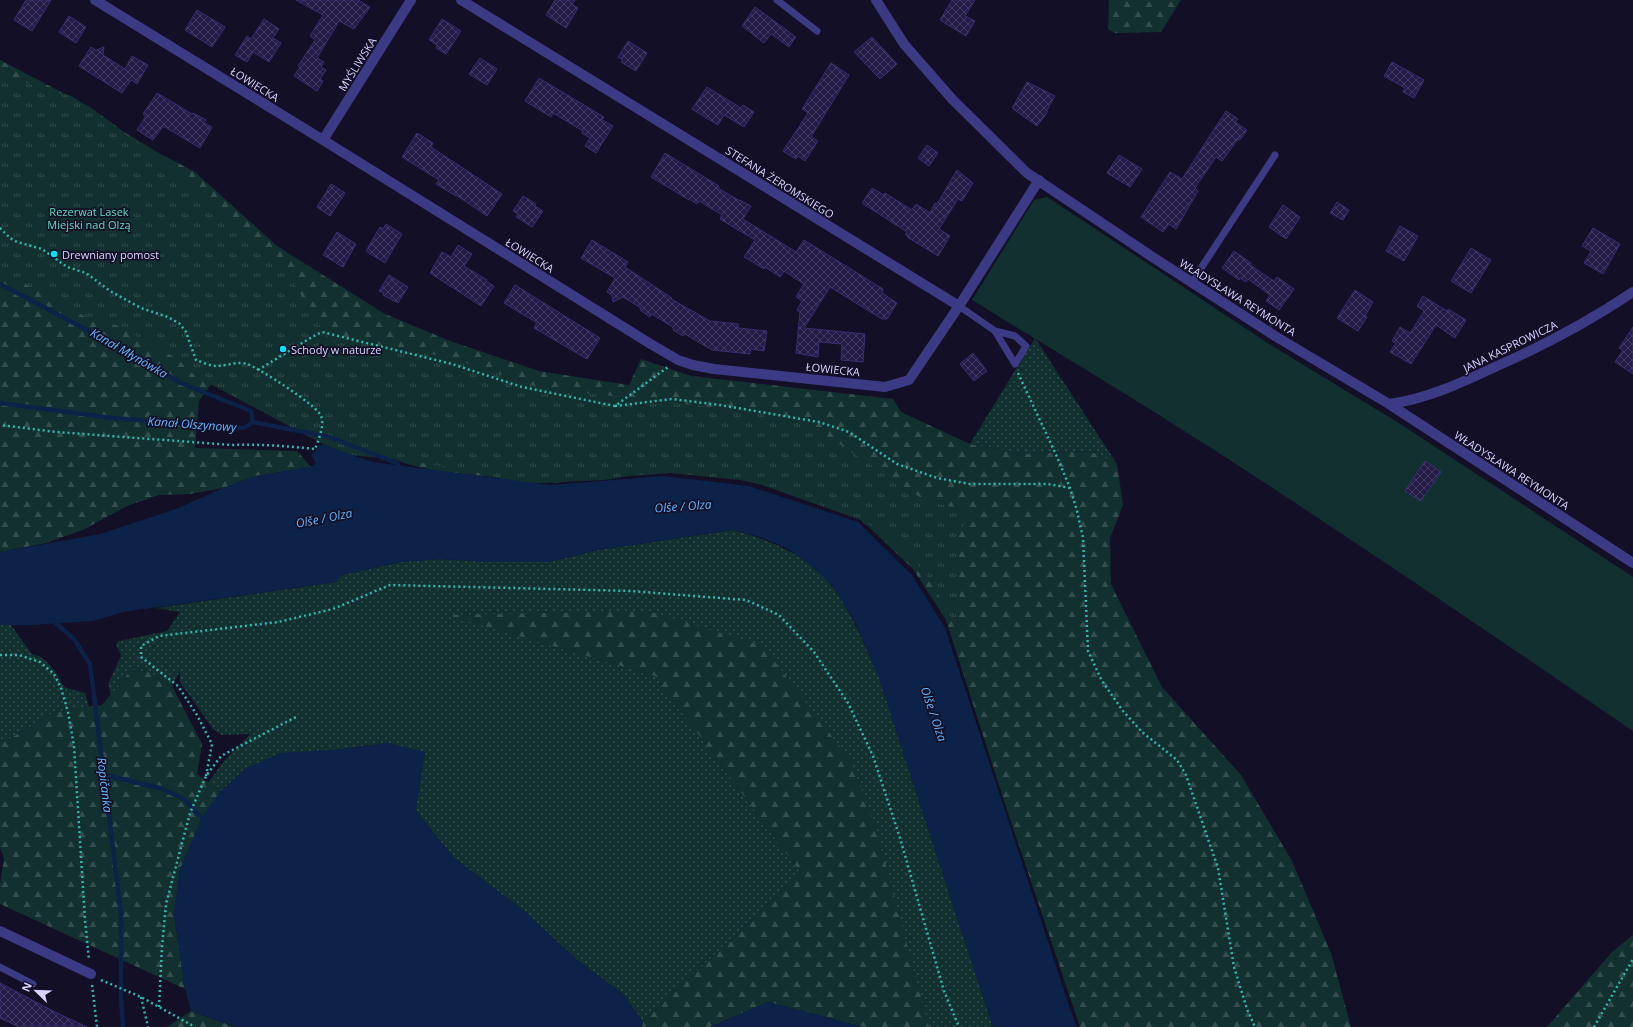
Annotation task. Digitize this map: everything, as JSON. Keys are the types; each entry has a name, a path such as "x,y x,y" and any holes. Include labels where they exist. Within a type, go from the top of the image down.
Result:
{"street":[{"name":"ŁOWIECKA","path":"95,0 323,140 635,335 678,360 692,365 714,369 886,387 909,380 959,306"},
{"name":"MYŚLIWSKA","path":"323,140 411,0"},
{"name":"STEFANA ŻEROMSKIEGO","path":"461,0 959,306"},
{"name":"WŁADYSŁAWA REYMONTA","path":"876,0 904,44 952,99 1028,173 1275,336 1389,404 1633,563"},
{"path":"959,306 1039,180"},
{"name":"JANA KASPROWICZA","path":"1389,404 1417,398 1467,381 1543,345 1633,292"},
{"path":"0,931 91,974"}],"lane":[{"path":"777,0 817,31"},
{"path":"1192,282 1275,155"},
{"path":"959,306 995,331 1015,336 1026,346 1015,364 995,331"},
{"path":"0,967 33,984"}],"path":[{"path":"0,228 10,238 17,242 42,249 67,267 86,273 110,291 141,308 168,317 180,324 186,332 196,360 215,366 245,364 258,370 301,398 320,413 322,418 322,426 315,449 258,444 232,446 56,432 0,425"},
{"path":"258,370 322,332 452,364 522,387 615,406 672,399 720,404 819,422 849,432 897,464 937,478 970,484 1048,484 1070,488"},
{"path":"615,406 678,360"},
{"path":"1015,364 1023,385 1044,428 1070,488 1083,538 1088,651 1102,681 1123,711 1142,732 1177,760 1186,775 1218,868 1234,967 1247,1009 1255,1027"},
{"path":"206,776 212,744 198,715 178,686 141,657 141,646 159,636 278,622 333,609 390,586 631,591 746,600 779,616 814,652 848,703 873,756 900,838 944,991 959,1027"},
{"path":"0,655 19,655 40,662 54,674 62,694 74,746 85,920 97,1027"},
{"path":"159,1007 166,904 190,813 206,776 221,756 296,717"},
{"path":"1594,1027 1633,959"},
{"path":"101,980 141,997 195,1027"},
{"path":"141,997 148,1027"}],"green space":[{"path":"1109,0 1181,0 1161,32 1115,33 1108,29"},
{"path":"0,60 90,107 124,132 195,172 277,246 385,314 450,341 539,371 629,385 641,359 691,376 893,399 901,412 970,444 1024,454 1090,451 1117,464 1123,505 1110,538 1111,584 1162,687 1241,775 1292,861 1331,953 1351,1027 1080,1027 1010,819 946,620 913,569 871,529 841,504 693,465 595,476 558,483 440,472 407,464 345,440 217,376 199,401 195,448 297,451 311,467 256,476 223,488 190,494 159,495 127,506 83,530 46,543 0,552"},
{"name":"Rezerwat Lasek Miejski nad Olzą","path":"0,71 36,87 72,96 172,169 291,279 330,342 364,343 448,357 542,388 798,417 926,501 973,512 958,534 960,605 954,622 926,574 911,556 884,533 861,520 762,485 740,480 670,473 629,476 604,480 520,484 476,472 405,460 348,455 319,442 212,385 193,374 178,359 116,325 84,316 0,270"},
{"path":"1047,197 1274,347 1402,425 1633,577 1633,731 1245,470 1143,405 972,300 1034,200"},
{"path":"1035,338 1117,464 1090,451 1024,454 970,444"},
{"path":"733,530 761,539 787,550 800,557 822,575 835,589 862,638 878,675 993,1027 929,1027 763,646 448,615 655,676 801,873 643,1022 623,994 577,960 524,911 454,858 416,811 388,743 343,749 246,768 220,792 208,783 224,761 250,734 221,735 213,729 180,682 180,671 172,686 149,672 131,670 111,695 108,684 121,656 116,644 119,641 167,631 180,612 156,608 336,582 341,575 401,562 440,559 492,562 549,562 598,550"},
{"path":"649,611 763,646 852,763 877,832 929,1027 863,1027 768,1002 710,1027 642,1027 643,1022 801,873 655,676 446,615"},
{"path":"0,625 11,625 32,654 39,656 47,662 56,673 64,687 85,693 89,707 54,712 6,741 0,740"},
{"path":"131,670 149,672 172,686 202,744 197,774 220,792 202,818 180,870 174,914 185,989 0,904 0,885 4,858 0,848 0,740 6,741 54,712 102,705"},
{"path":"1633,935 1633,1027 1547,1027 1612,952"},
{"path":"191,1011 235,1027 167,1027"}],"water":[{"name":"Olše / Olza","path":"322,444 372,462 550,485 663,476 749,486 858,522 912,575 945,628 1077,1027 993,1027 878,675 856,624 833,586 809,564 786,548 760,537 733,530 598,550 549,562 492,562 440,559 401,562 341,575 336,582 123,612 93,621 31,625 0,625 0,552 100,534 176,509 223,488 255,476 311,467 316,463 311,455"},
{"path":"388,743 425,752 416,811 454,858 524,911 577,960 623,994 643,1022 642,1027 237,1027 191,1011 185,989 174,914 180,870 202,817 220,792 246,768 281,753 343,749"},
{"path":"768,1002 863,1027 710,1027"}],"building":[{"path":"26,0 51,0 32,31 14,20"},
{"path":"296,0 358,0 370,7 354,29 339,21 317,58 324,62 321,67 326,70 320,79 323,81 317,91 294,76 300,67 298,66 315,40 310,36 323,15"},
{"path":"555,0 575,0 572,4 578,8 566,28 546,15"},
{"path":"952,0 975,0 965,16 975,21 966,36 940,20"},
{"path":"755,7 796,37 789,47 771,34 764,43 742,26"},
{"path":"197,10 225,27 212,47 185,30"},
{"path":"69,16 86,27 76,43 59,32"},
{"path":"264,19 279,29 273,38 281,43 269,62 253,52 247,62 235,55 247,36 251,39"},
{"path":"442,19 461,31 446,54 436,48 437,45 429,40"},
{"path":"872,37 897,64 880,79 854,52"},
{"path":"628,41 647,53 636,71 621,62 623,60 618,57"},
{"path":"91,47 96,50 104,47 103,55 125,69 132,56 148,65 137,84 131,80 122,93 79,66"},
{"path":"480,58 497,69 487,85 469,74"},
{"path":"1392,62 1424,80 1414,98 1403,92 1405,88 1384,76"},
{"path":"831,63 849,75 811,137 818,141 805,161 798,156 796,159 783,151 808,113 802,109"},
{"path":"539,78 604,117 602,120 613,126 596,153 585,146 590,138 582,133 583,131 553,113 551,117 525,101"},
{"path":"1027,82 1055,96 1047,110 1047,113 1037,126 1012,108"},
{"path":"707,87 741,108 743,105 754,112 744,127 724,115 718,125 692,109"},
{"path":"157,93 192,114 193,113 206,120 204,123 212,127 200,148 163,126 153,140 137,130 146,116 143,114"},
{"path":"1226,111 1238,119 1235,122 1247,130 1240,140 1238,139 1222,161 1216,157 1195,188 1198,191 1176,229 1169,224 1163,232 1141,217 1170,172 1182,179"},
{"path":"417,133 433,143 431,147 502,194 487,216 456,195 436,184 439,180 402,157"},
{"path":"927,145 938,153 929,166 918,158"},
{"path":"665,153 719,186 718,188 751,206 743,219 796,252 804,240 883,289 882,293 897,303 887,319 882,319 830,287 804,328 865,334 863,362 841,360 842,344 819,342 818,357 796,353 800,312 797,310 802,301 796,297 804,284 784,271 780,277 765,267 764,269 744,257 755,240 720,219 722,215 699,201 697,204 689,200 651,177"},
{"path":"1119,155 1142,169 1130,187 1107,173"},
{"path":"957,170 973,183 962,201 958,199 939,229 950,236 938,256 907,237 908,236 905,234 907,232 862,203 872,188 884,195 885,193 912,210 916,204 930,213"},
{"path":"331,184 345,193 330,216 317,207"},
{"path":"523,196 536,204 535,206 543,211 532,227 516,217 518,214 513,211"},
{"path":"1337,202 1349,210 1343,220 1330,213"},
{"path":"1283,205 1300,217 1286,239 1269,227"},
{"path":"386,224 402,234 385,263 366,251 380,227 383,229"},
{"path":"1400,226 1418,236 1404,261 1386,251"},
{"path":"1593,228 1620,244 1603,274 1584,263 1591,251 1582,246"},
{"path":"337,232 356,244 343,267 323,255"},
{"path":"592,240 628,262 625,267 672,298 671,299 710,321 738,324 738,328 767,331 764,351 751,349 750,354 712,350 685,334 683,336 673,330 674,328 652,314 650,317 640,310 641,308 623,297 613,302 612,295 607,292 615,278 581,258"},
{"path":"458,245 472,254 464,266 494,286 481,306 430,273 442,252 451,257"},
{"path":"1471,248 1491,260 1471,293 1451,281"},
{"path":"1234,251 1251,263 1250,265 1274,281 1277,277 1294,289 1279,310 1266,301 1270,295 1248,279 1246,282 1240,278 1239,280 1222,268"},
{"path":"389,275 408,287 398,303 383,295 384,293 379,291"},
{"path":"515,285 600,338 587,359 534,328 537,323 504,303"},
{"path":"1355,290 1373,302 1365,316 1367,317 1358,331 1337,318"},
{"path":"1423,296 1447,311 1448,309 1466,320 1455,338 1436,325 1411,364 1390,352 1396,343 1392,341 1400,327 1410,333 1424,311 1417,306"},
{"path":"1633,327 1633,374 1615,362 1623,350 1619,348"},
{"path":"973,353 987,371 974,381 960,364"},
{"path":"1425,461 1441,472 1421,501 1405,491"},
{"path":"0,983 87,1027 19,1027 0,1018"}],"waterway":[{"name":"Kanał Młynówka","path":"0,284 89,331 181,383 251,411 253,422"},
{"name":"Kanał Olszynowy","path":"0,403 112,418 244,428 253,422 329,437 397,463 400,470"},
{"name":"Ropičanka","path":"52,620 74,639 90,664 121,912 121,998 123,1027"},
{"path":"104,775 160,788 184,799 206,823"}],"place":[{"name":"Drewniany pomost","path":"54,254"},
{"name":"Schody w naturze","path":"283,349"}]}
